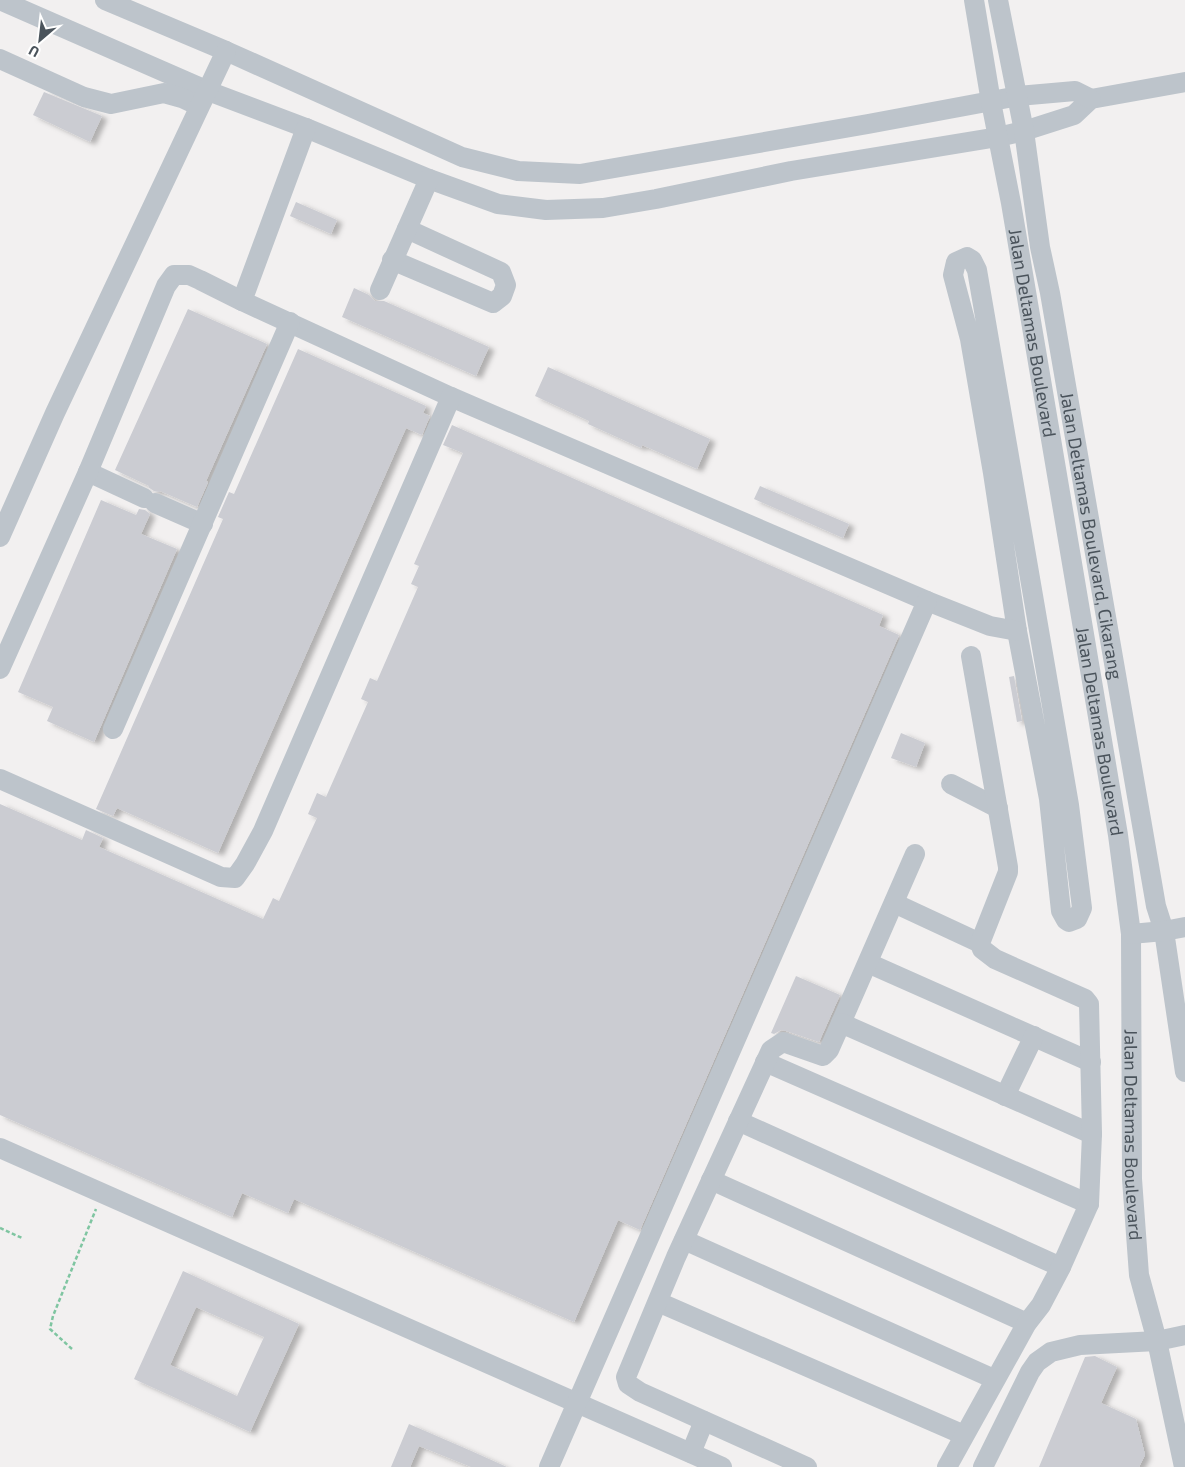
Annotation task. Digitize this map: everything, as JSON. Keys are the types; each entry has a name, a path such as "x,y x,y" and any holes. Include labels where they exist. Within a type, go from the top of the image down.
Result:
{"street":[{"path":"0,0 203,98 306,128 429,179 498,204 546,210 603,208 791,171 998,137 1024,131 1074,114 1090,99 1185,82"},
{"path":"105,0 226,51 462,157 518,171 580,174 1018,96 1075,91 1090,99"},
{"name":"Jalan Deltamas Boulevard","path":"974,0 991,102 1011,203 1118,835 1131,934 1132,1179 1139,1276 1158,1341 1184,1467"},
{"name":"Jalan Deltamas Boulevard, Cikarang","path":"998,0 1018,96 1040,247 1050,293 1156,906 1164,931 1185,1072"},
{"path":"0,537 55,413 226,51"},
{"path":"0,59 84,97 111,104 134,101 164,93 182,98 203,98"},
{"path":"242,300 306,128"},
{"path":"380,290 429,179"},
{"path":"392,260 493,303 502,296 506,285 501,272 407,229"},
{"path":"967,258 972,260 977,270 1069,806 1082,908 1077,919 1069,922 1061,911 1049,799 1017,631 970,339 954,275 956,262 967,258"},
{"path":"0,668 88,472 170,280 174,275 188,276 451,397 927,601 990,626 1017,631"},
{"path":"113,729 290,322"},
{"path":"0,779 221,877 235,878 263,831 451,397"},
{"path":"88,472 203,524"},
{"path":"549,1467 927,601"},
{"path":"947,1467 994,1379 1027,1323 1041,1305 1061,1267 1089,1204 1092,1134 1090,1007 1088,1001 988,955 982,949 980,942 1008,872 1008,860 971,656"},
{"path":"951,784 998,808"},
{"path":"808,1467 628,1384 626,1377 684,1240 771,1050 783,1042 820,1056 825,1054 842,1023 915,854"},
{"path":"894,903 980,942"},
{"path":"1131,934 1185,927"},
{"path":"868,963 1091,1062"},
{"path":"842,1023 1092,1134"},
{"path":"1005,1096 1034,1036"},
{"path":"765,1062 1089,1204"},
{"path":"738,1121 1061,1267"},
{"path":"0,1148 722,1467"},
{"path":"711,1180 1027,1323"},
{"path":"684,1240 994,1379"},
{"path":"658,1302 964,1435"},
{"path":"983,1467 1030,1372 1037,1362 1051,1352 1080,1345 1158,1341 1185,1335"},
{"path":"690,1453 704,1420"}],"path":[{"path":"72,1349 50,1329 103,1192"},
{"path":"0,1228 22,1238"}],"building":[{"path":"44,92 102,116 90,142 33,115"},
{"path":"296,202 337,220 331,234 290,216"},
{"path":"354,288 369,295 375,301 384,301 489,347 476,376 342,317"},
{"path":"188,309 267,344 206,481 208,482 197,507 160,491 154,491 149,486 115,470"},
{"path":"298,349 426,406 423,413 430,416 422,435 406,428 218,853 117,808 113,816 96,809 223,519 218,517 229,492 234,494"},
{"path":"548,367 710,439 697,469 642,445 641,448 588,424 589,421 535,396"},
{"path":"452,425 883,615 879,626 899,635 640,1230 618,1220 574,1322 294,1199 288,1213 242,1193 232,1217 0,1115 0,804 82,840 86,830 103,838 99,847 263,919 273,898 279,901 317,818 308,814 317,793 326,797 368,702 361,699 370,678 377,681 418,587 411,584 419,566 414,564 463,453 443,445"},
{"path":"760,486 849,524 843,538 754,499"},
{"path":"101,500 136,515 139,509 145,510 150,514 141,534 177,549 94,742 47,721 53,707 18,692"},
{"path":"1014,676 1022,721 1017,722 1009,677"},
{"path":"901,733 925,743 916,767 891,758"},
{"path":"796,976 840,995 819,1042 781,1030 774,1034 771,1033"},
{"path":"183,1271 299,1324 250,1432 134,1379","holes":["196,1307 264,1337 237,1396 170,1365"]},
{"path":"1095,1356 1117,1367 1101,1403 1136,1419 1145,1455 1139,1467 1039,1467 1085,1357"},
{"path":"409,1424 507,1467 471,1467 419,1446 410,1467 391,1467"}]}
